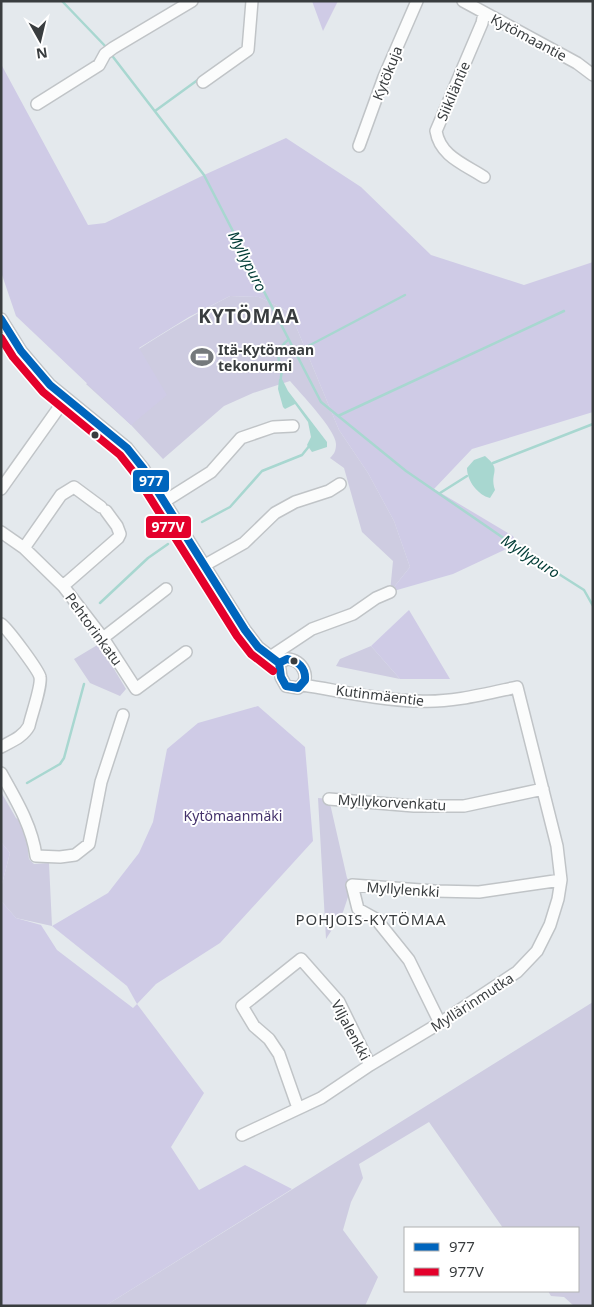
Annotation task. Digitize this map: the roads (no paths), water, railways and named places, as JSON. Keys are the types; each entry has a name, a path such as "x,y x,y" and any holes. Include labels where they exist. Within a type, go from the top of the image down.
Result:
{"street":[{"path":"37,104 99,65 109,51 192,1"},
{"path":"203,82 248,50 252,1"},
{"name":"Kytökuja","path":"359,146 384,77 417,1"},
{"name":"Kytömaantie","path":"463,1 578,63 593,75"},
{"name":"Siikiläntie","path":"484,13 482,23 436,131 438,141 444,152 484,177"},
{"name":"Kutinmäentie","path":"1,319 21,351 50,386 127,448 143,468 166,501 245,630 258,647 274,660 280,678 286,686 298,688 303,685 418,702 474,696 517,687"},
{"path":"1,489 65,399"},
{"path":"166,501 211,472 241,438 273,427 293,426"},
{"path":"205,565 244,543 275,513 295,502 329,491 340,484"},
{"path":"24,548 61,495 67,490 74,487 103,509 117,526 120,534 118,538 64,586"},
{"name":"Pehtorinkatu","path":"1,532 24,548 64,586 103,638 136,689 186,652"},
{"path":"103,638 166,589"},
{"path":"274,660 312,629 353,614 376,598 390,592"},
{"path":"1,624 40,676 39,687 26,732 1,746"},
{"path":"274,660 296,660 300,663 304,670 305,681 303,685"},
{"name":"Myllärinmutka","path":"242,1135 321,1098 517,972 537,950 550,925 558,899 561,880 557,846 517,687"},
{"path":"1,773 27,822 36,856 60,857 75,855 89,844 101,782 123,715"},
{"name":"Myllykorvenkatu","path":"329,799 414,806 464,806 542,789"},
{"name":"Myllylenkki","path":"440,1023 409,960 376,919 358,909 352,885 479,892 561,880"},
{"name":"Viljalenkki","path":"298,1108 279,1054 269,1039 254,1026 242,1006 301,960 339,1002 370,1065"}],"waterway":[{"name":"Myllypuro","path":"62,1 107,48"},
{"name":"Myllypuro","path":"110,53 204,175 321,402 406,471 521,550 584,590 593,606"},
{"path":"155,111 199,79"},
{"path":"295,353 405,295"},
{"path":"338,416 564,311"},
{"path":"281,382 282,369 279,361 279,352 288,340"},
{"path":"493,463 593,424"},
{"path":"202,522 230,507 262,471 302,455 310,445"},
{"path":"440,493 467,476"},
{"path":"100,603 148,558 168,544"},
{"path":"27,783 60,764 64,758 84,684"}],"place":[{"name":"Itä-Kytömaan tekonurmi","path":"202,357"}],"district":[{"name":"KYTÖMAA","path":"249,316"},
{"name":"POHJOIS-KYTÖMAA","path":"371,919"}],"park label":[{"name":"Kytömaanmäki","path":"233,815"}]}
